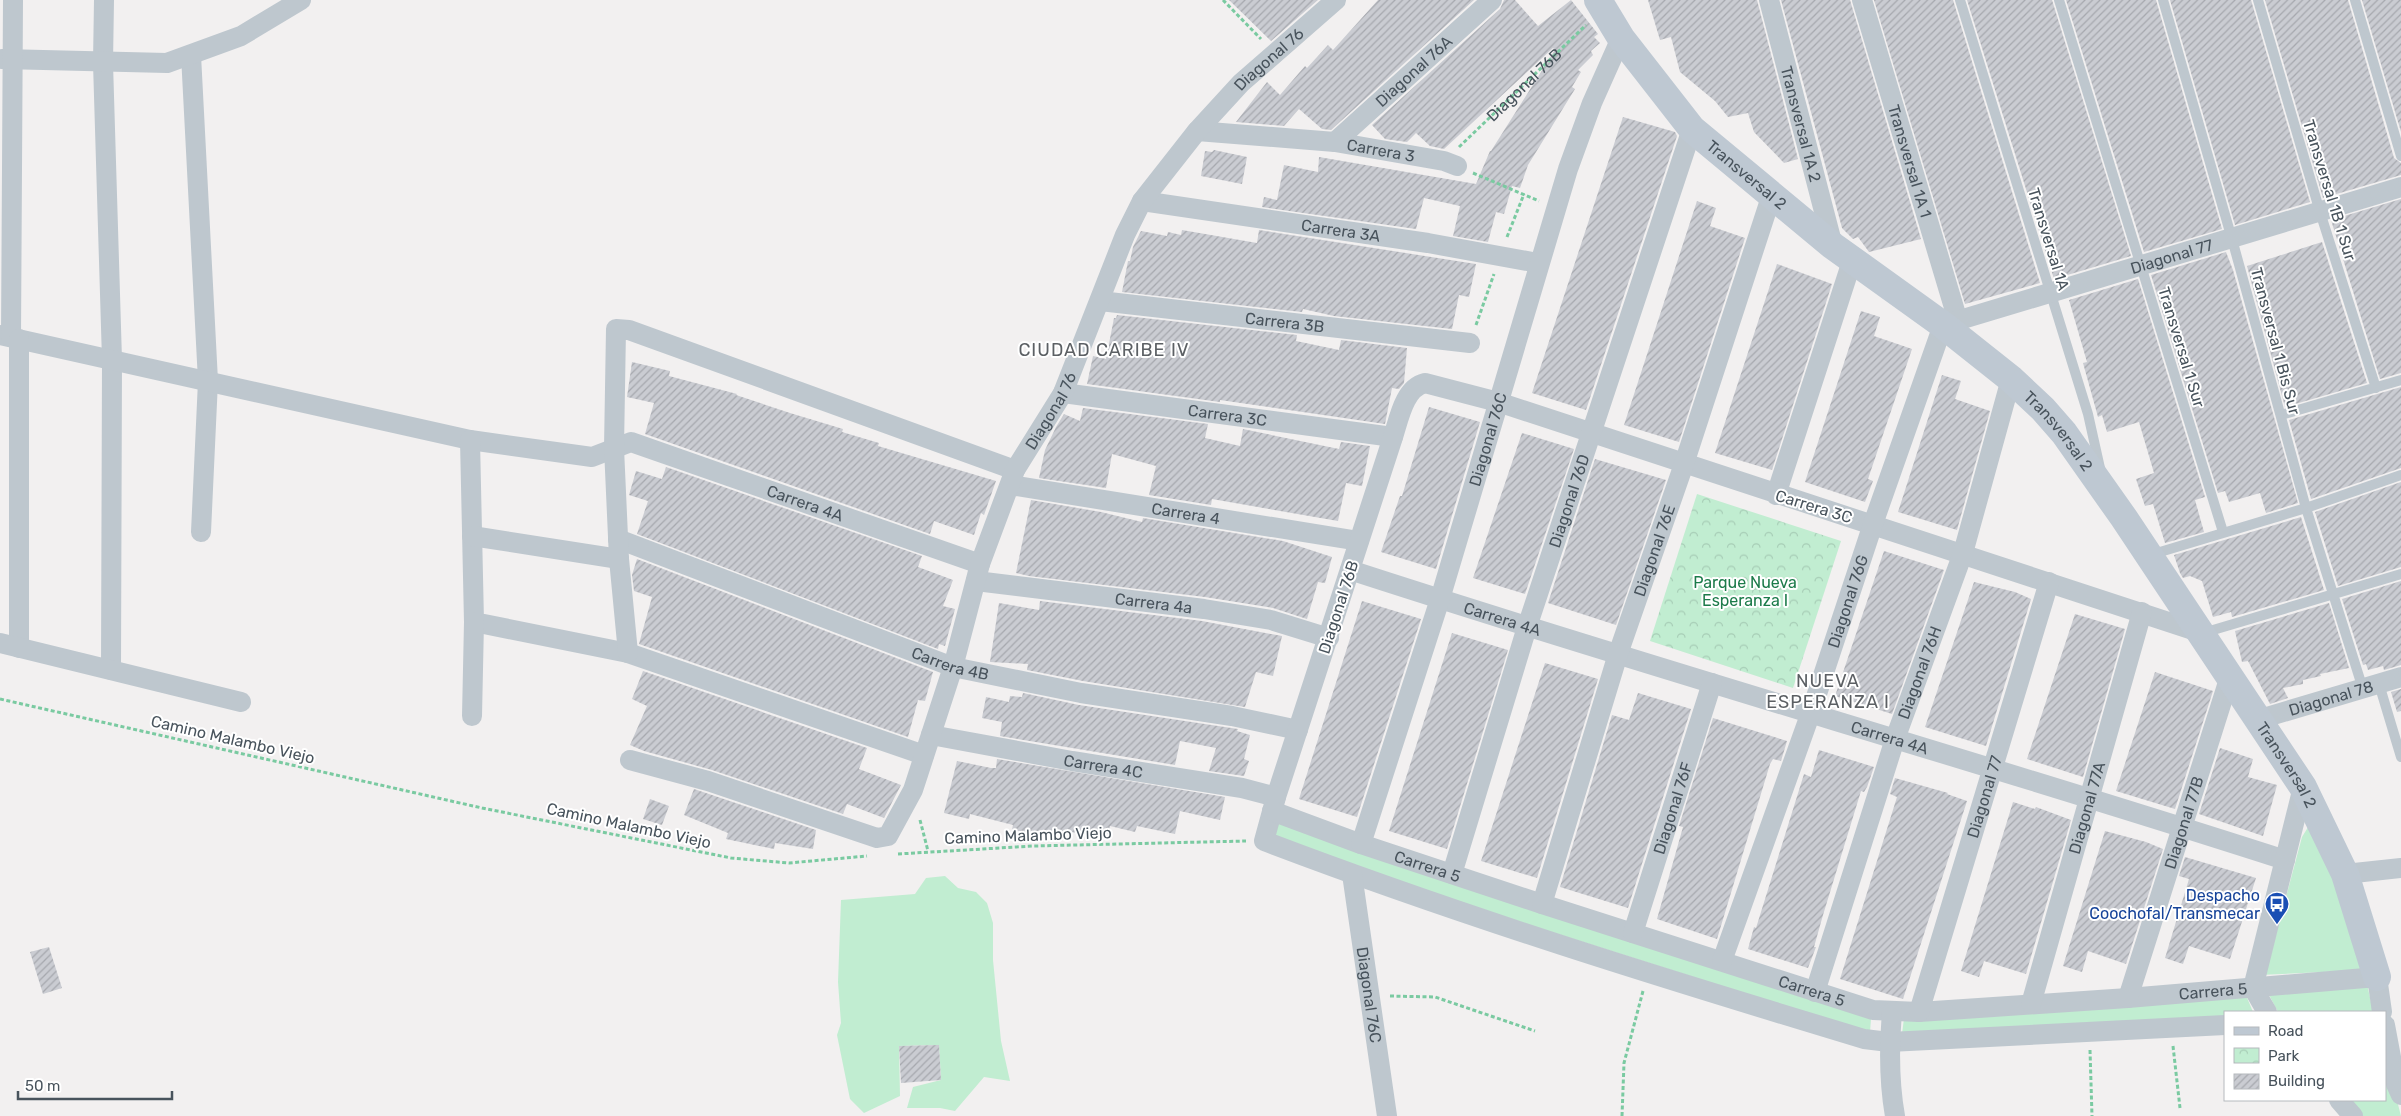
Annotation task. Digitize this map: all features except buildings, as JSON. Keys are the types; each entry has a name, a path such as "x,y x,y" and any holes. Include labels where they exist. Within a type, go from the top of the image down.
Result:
{"street":[{"path":"13,0 7,60 10,337 9,646 241,702"},
{"path":"104,0 103,63 112,360 112,670"},
{"path":"7,60 167,63 240,36 301,0"},
{"name":"Diagonal 76","path":"630,760 708,781 876,838 888,836 893,830 913,790 953,667 978,572 1013,478 1063,393 1125,235 1142,201 1197,131 1241,83 1336,0"},
{"name":"Diagonal 76A","path":"1336,142 1492,0"},
{"name":"Transversal 1A 2","path":"1769,0 1842,253"},
{"name":"Transversal 1A 1","path":"1862,0 1951,323"},
{"name":"Transversal 2","path":"1601,4 1621,38 1692,129 1771,197 1842,253 1951,323 2044,409 2064,434 2104,488 2202,633 2260,719 2303,788 2345,874 2377,977"},
{"name":"Diagonal 76C","path":"1361,844 1440,600 1555,208 1592,103 1621,38"},
{"path":"191,54 208,381 201,532"},
{"name":"Diagonal 76D","path":"1452,874 1527,627 1692,129"},
{"name":"Carrera 3","path":"1197,131 1336,142 1450,164"},
{"name":"Diagonal 77","path":"1951,323 2401,187"},
{"name":"Diagonal 76E","path":"1542,904 1618,654 1684,464 1771,197"},
{"name":"Carrera 3A","path":"1142,201 1428,243 1538,263"},
{"path":"1776,495 1842,253"},
{"name":"Carrera 3B","path":"1100,300 1470,343"},
{"name":"Diagonal 76G","path":"1722,961 1811,712 1873,524 1951,323"},
{"name":"Carrera 4","path":"622,445 616,329 629,330 704,356 1013,478 1359,541"},
{"path":"10,337 470,440 592,457 622,445 618,539 628,653"},
{"name":"Diagonal 76H","path":"1815,992 1895,739 1963,553 2011,379"},
{"name":"Carrera 3C","path":"1425,383 1498,402 1776,495 1963,553 2202,633"},
{"name":"Diagonal 76B","path":"1264,841 1274,804 1329,638 1392,437 1408,396 1417,385 1425,383"},
{"name":"Carrera 3C","path":"1063,393 1392,437"},
{"path":"470,440 474,622 472,716"},
{"name":"Carrera 4A","path":"622,445 978,572"},
{"path":"472,536 619,560"},
{"name":"Carrera 4B","path":"618,539 953,667 1081,693 1232,716 1298,730"},
{"name":"Carrera 4A","path":"1350,570 1527,627 2090,797 2285,860"},
{"name":"Carrera 4a","path":"978,572 1271,620 1329,638"},
{"name":"Diagonal 77","path":"1919,1012 2049,582"},
{"name":"Diagonal 77A","path":"2031,1004 2142,612"},
{"path":"474,622 628,653 924,755"},
{"name":"Diagonal 77B","path":"2128,998 2184,828 2230,676"},
{"name":"Diagonal 78","path":"2260,719 2401,677"},
{"name":"Diagonal 76F","path":"1632,933 1712,683"},
{"name":"Carrera 4C","path":"932,735 1072,761 1242,788 1274,804"},
{"path":"2267,1011 2253,988 2303,788"},
{"name":"Carrera 5","path":"1274,804 1361,844 1872,1010 1919,1012 2128,998 2377,977"},
{"name":"Carrera 5","path":"1264,841 1352,874 1648,974 1864,1039 1889,1042 2224,1025"},
{"path":"2345,874 2401,868"},
{"name":"Diagonal 76C","path":"1352,874 1387,1116"},
{"path":"2377,977 2382,1011"},
{"path":"1892,1012 1889,1042 1895,1116"},
{"path":"2386,1030 2396,1084 2401,1095"},
{"path":"2340,1101 2353,1116"}],"lane":[{"name":"Transversal 1A","path":"1960,0 2088,414 2104,488"},
{"name":"Transversal 1 Sur","path":"2059,0 2223,532"},
{"name":"Transversal 1 Bis Sur","path":"2163,0 2332,596 2401,757"},
{"name":"Transversal 1B 1 Sur","path":"2258,0 2320,212 2376,388"},
{"path":"2355,0 2401,156"},
{"path":"2280,415 2401,380"},
{"path":"2149,555 2306,508 2401,475"},
{"path":"2202,633 2401,574"}],"path":[{"path":"1223,0 1275,54"},
{"name":"Diagonal 76B","path":"1450,164 1601,4"},
{"path":"1450,164 1555,208"},
{"name":"Camino Malambo Viejo","path":"0,699 482,808 731,858 789,863 868,856"},
{"name":"Camino Malambo Viejo","path":"888,854 1033,846 1264,841"},
{"path":"1622,1116 1624,1063 1648,974"},
{"path":"1370,995 1435,997 1535,1031"},
{"path":"2171,1028 2180,1108"},
{"path":"2089,1032 2092,1116"}],"green space":[{"name":"Parque Nueva Esperanza I","path":"1697,494 1841,541 1793,688 1650,641"},
{"path":"1275,822 1871,1018 1870,1033 1539,928 1272,839"},
{"path":"2310,824 2319,836 2366,970 2259,975 2269,961 2302,837"},
{"path":"945,876 958,888 976,892 987,903 993,923 993,960 1001,1041 1010,1081 984,1077 955,1111 940,1108 907,1108 913,1087 941,1080 939,1045 899,1046 900,1096 864,1113 850,1099 837,1035 841,1023 838,982 841,900 915,894 926,878"},
{"path":"2367,984 2373,1011 2277,1011 2268,993"},
{"path":"2245,993 2253,1011 2224,1011 2224,1019 1902,1034 1904,1018"},
{"path":"2386,1058 2401,1116 2361,1116 2349,1101 2386,1101"}],"place":[{"name":"Despacho Coochofal/Transmecar","path":"2277,925"}],"district":[{"name":"CIUDAD CARIBE IV","path":"1104,350"},
{"name":"NUEVA ESPERANZA I","path":"1828,691"}]}
